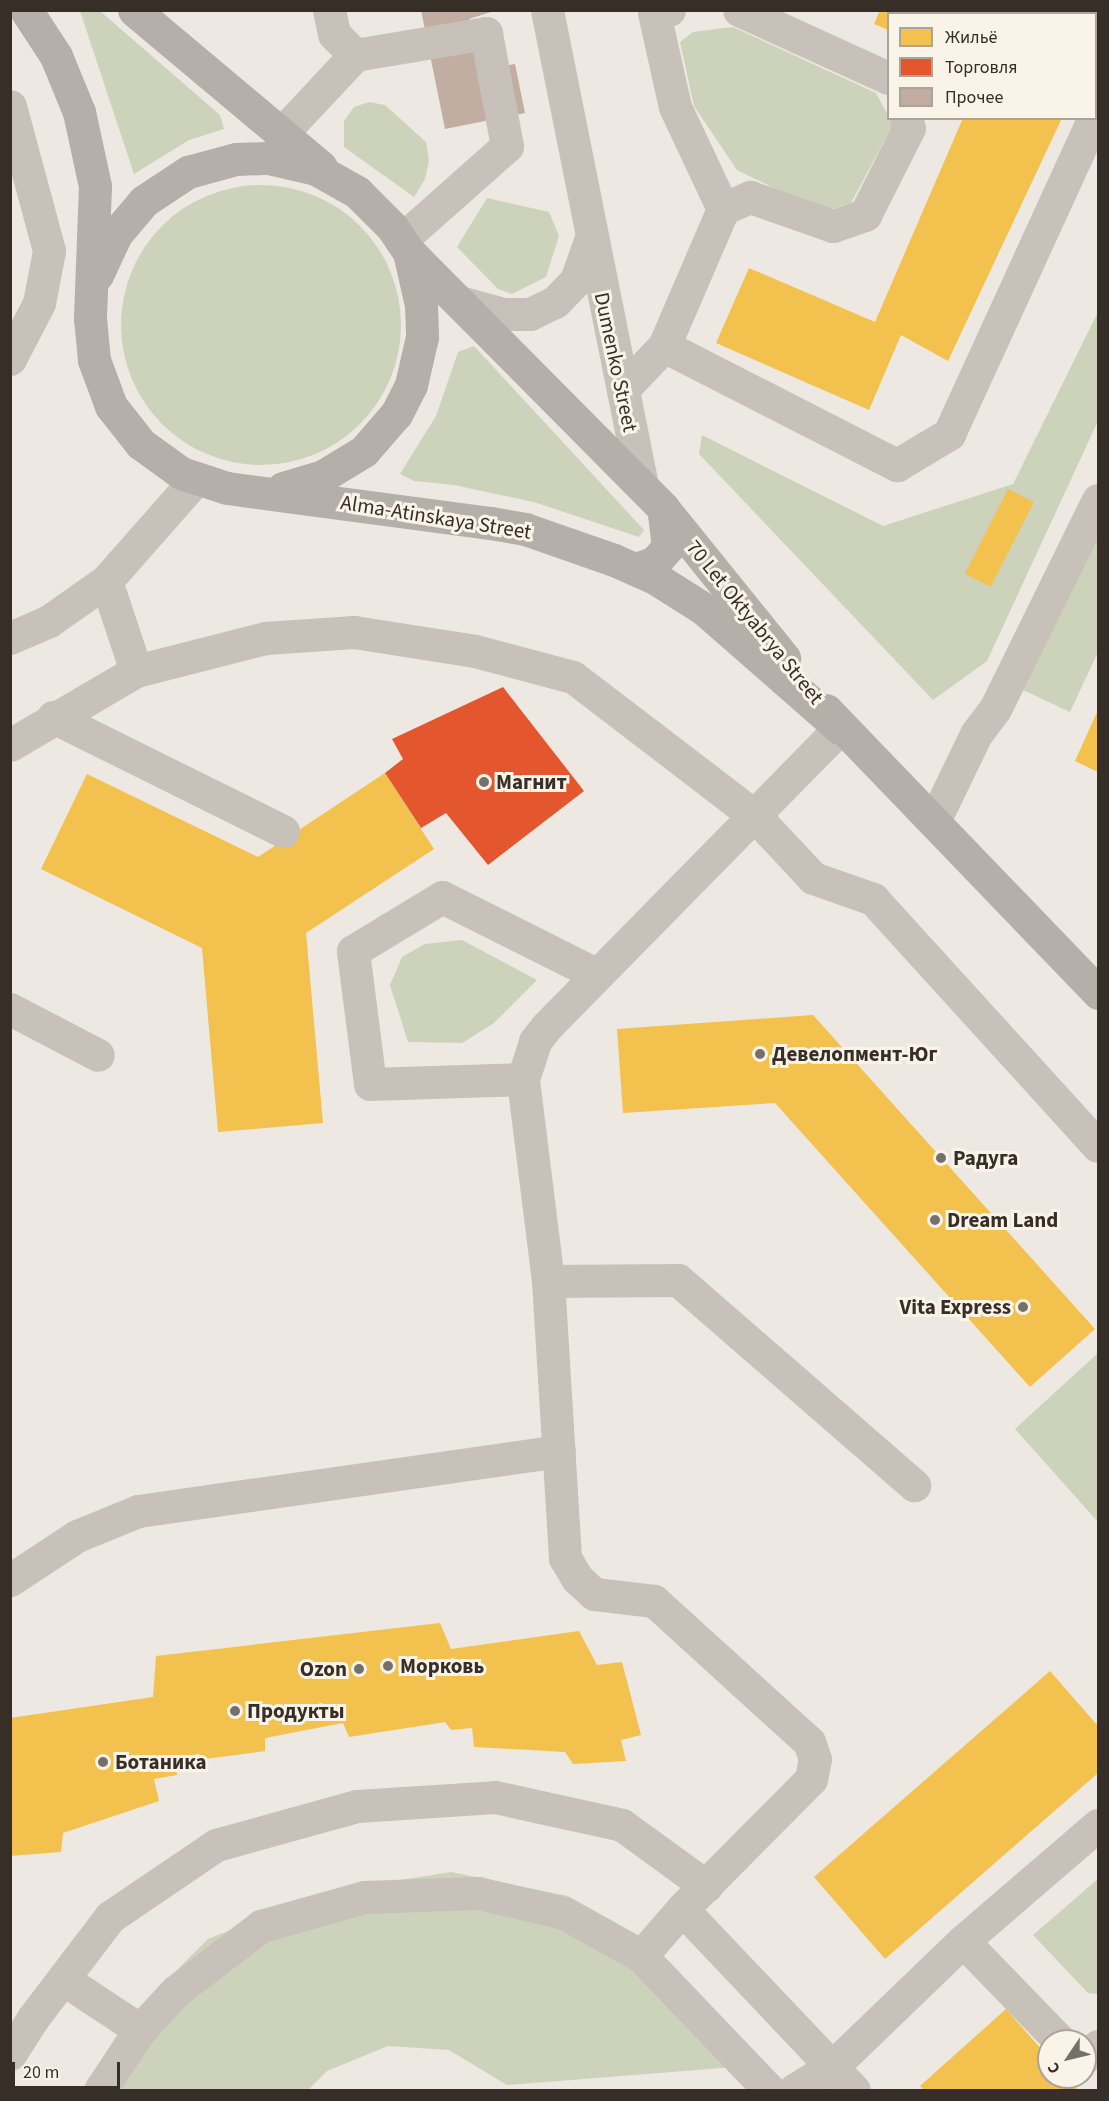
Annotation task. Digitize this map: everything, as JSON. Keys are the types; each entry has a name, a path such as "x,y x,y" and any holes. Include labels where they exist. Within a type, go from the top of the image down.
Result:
{"main road":[{"name":"Alma-Atinskaya Street","path":"26,10 56,56 79,112 95,186 90,318 98,376 120,419 154,455 196,479 227,488 421,511 525,529 636,569 704,609 840,728"},
{"name":"Alma-Atinskaya Street","path":"134,10 331,176 371,204 405,246 421,304 422,337 411,385 396,414 364,451 338,469 308,483 260,491"},
{"name":"Alma-Atinskaya Street","path":"90,318 96,279 116,234 144,201 174,179 209,164 252,158 301,164 331,176"},
{"name":"70 Let Oktyabrya Street","path":"405,246 652,497 840,728 934,821 1098,993"},
{"path":"636,569 656,562 668,547 652,497"}],"street":[{"path":"329,10 334,34 356,55"},
{"name":"Dumenko Street","path":"547,10 623,389 652,497"},
{"path":"669,10 654,13 675,107 723,209"},
{"path":"739,10 887,78"},
{"path":"1097,10 1098,21"},
{"path":"282,133 356,55 486,33 507,146 405,246"},
{"path":"10,106 49,251 39,303 10,359"},
{"path":"623,389 663,346 723,209 750,197 833,226 865,215 909,128 907,120"},
{"path":"663,346 897,465 949,434 1094,120"},
{"name":"Dumenko Street","path":"459,302 504,314 530,314 555,302 576,280 591,238"},
{"path":"10,638 48,621 106,581 196,479"},
{"path":"934,821 976,734 995,709 1098,500"},
{"path":"106,581 136,671"},
{"path":"10,746 53,717 136,671 265,638 343,633 475,651 573,676 755,816 813,878 873,899 1098,1146"},
{"path":"53,717 283,831"},
{"path":"641,1956 682,1909 811,1779 815,1759 809,1742 654,1601 594,1594 577,1578 565,1558 548,1281 523,1079 535,1041 596,974 840,728"},
{"path":"523,1079 370,1084 353,951 442,897 596,974"},
{"path":"10,1010 98,1054"},
{"path":"548,1281 678,1280 914,1485"},
{"path":"10,1580 77,1536 138,1511 559,1451"},
{"path":"10,2054 22,2011 63,1979 110,1917 216,1845 357,1806 495,1797 622,1826 706,1886"},
{"path":"794,2091 833,2066 963,1941 1098,1825"},
{"path":"100,2091 140,2030 176,1991 261,1926 364,1897 478,1893 564,1913 641,1956 769,2091"},
{"path":"682,1909 833,2066 854,2091"},
{"path":"963,1941 1048,2029"},
{"path":"63,1979 140,2030"}],"green space":[{"path":"80,11 100,11 220,115 224,129 189,140 134,174"},
{"path":"733,27 876,93 887,114 887,120 890,120 893,125 851,203 822,212 737,170 694,106 680,42 693,32"},
{"path":"369,102 385,105 426,142 429,160 425,179 414,197 344,147 344,121 354,107"},
{"path":"261,185 302,191 339,209 360,226 377,247 395,284 401,325 395,366 377,403 360,424 339,441 302,459 261,465 220,459 183,441 162,424 145,403 127,366 121,325 127,284 145,247 162,226 183,209 220,191"},
{"path":"487,198 549,212 559,236 546,277 512,294 498,289 457,247"},
{"path":"1098,312 1098,421 987,661 933,700 699,454 702,435 883,526 1013,484"},
{"path":"474,346 644,530 639,537 534,502 454,485 414,481 400,474 436,416 458,352"},
{"path":"1098,529 1098,652 1070,712 1023,690"},
{"path":"462,940 537,980 494,1023 462,1043 408,1042 390,985 402,957 425,944"},
{"path":"1098,1353 1098,1522 1015,1429"},
{"path":"451,1872 568,1896 654,1944 735,2067 507,2085 449,2050 388,2046 327,2071 308,2090 83,2090 125,2022 208,1939 326,1892"},
{"path":"1098,1879 1098,1994 1088,1993 1033,1935"}],"building: Жильё":[{"path":"880,10 1029,10 1032,12 887,12 887,30 874,24"},
{"path":"962,120 1061,120 948,361 901,335 869,410 716,343 749,268 875,322"},
{"path":"1008,489 1034,502 991,587 965,574"},
{"path":"1098,710 1098,772 1075,761"},
{"path":"385,773 434,849 306,933 323,1123 218,1132 202,948 41,869 87,774 258,857"},
{"path":"813,1015 1095,1329 1030,1387 775,1103 623,1113 617,1029"},
{"path":"440,1623 451,1649 579,1631 597,1665 622,1662 641,1735 621,1740 626,1761 573,1764 565,1752 474,1747 472,1728 451,1730 445,1722 349,1737 343,1723 265,1738 265,1751 175,1763 177,1775 154,1779 159,1801 63,1833 61,1852 10,1856 10,1718 153,1697 156,1656"},
{"path":"1050,1671 1098,1726 1098,1773 885,1959 814,1877"},
{"path":"1006,2009 1037,2044 1037,2089 1078,2090 924,2090 920,2086"}],"building: Торговля":[{"name":"Магнит","path":"503,687 584,791 488,865 446,813 421,828 385,773 403,759 392,739"}],"building: Прочее":[{"path":"421,10 497,10 469,19 479,71 515,64 525,113 445,129"}],"place":[{"name":"Магнит","path":"484,782"},
{"name":"Девелопмент-Юг","path":"760,1054"},
{"name":"Радуга","path":"941,1158"},
{"name":"Dream Land","path":"935,1220"},
{"name":"Vita Express","path":"1023,1307"},
{"name":"Морковь","path":"388,1666"},
{"name":"Ozon","path":"359,1669"},
{"name":"Продукты","path":"235,1711"},
{"name":"Ботаника","path":"103,1762"}]}
